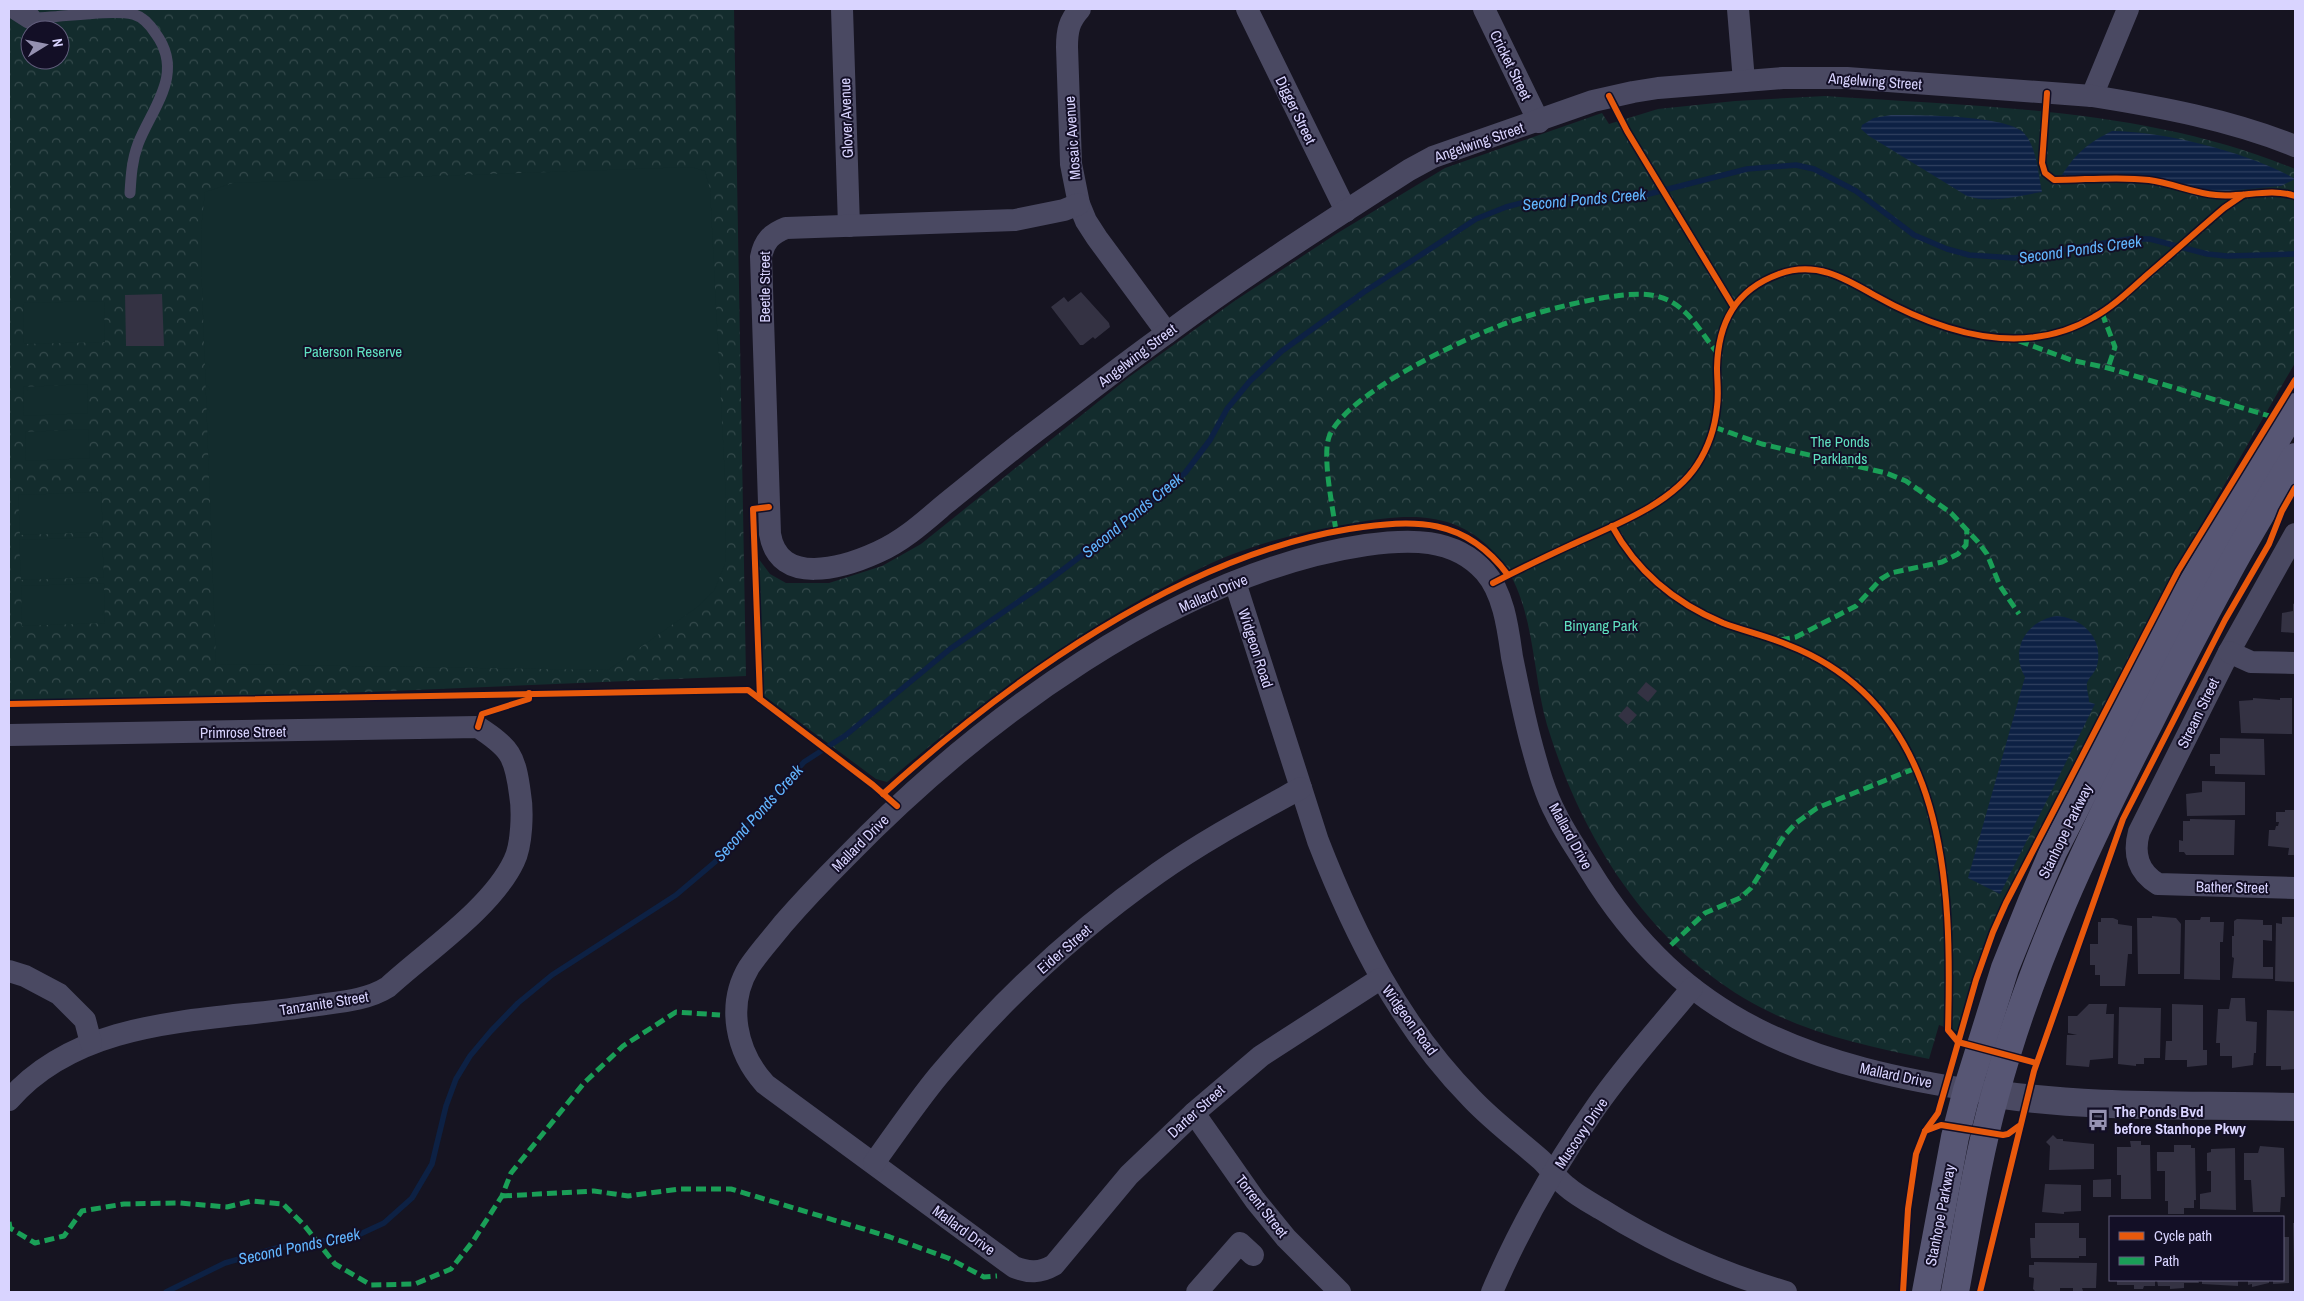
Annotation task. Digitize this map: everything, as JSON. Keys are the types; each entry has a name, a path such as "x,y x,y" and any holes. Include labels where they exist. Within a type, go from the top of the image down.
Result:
{"main road":[{"name":"Stanhope Parkway","path":"1926,1292 1955,1137 1967,1090 2005,968 2053,852 2174,614 2295,407"},
{"name":"Stanhope Parkway","path":"1955,1292 1995,1094 2040,959 2106,805 2198,626 2295,457"}],"street":[{"name":"Glover Avenue","path":"842,9 849,226"},
{"name":"Mosaic Avenue","path":"1080,9 1072,17 1067,31 1071,164 1079,204 1097,238 1167,332"},
{"name":"Digger Street","path":"1247,9 1346,211"},
{"name":"Cricket Street","path":"1484,9 1539,122"},
{"path":"1738,9 1744,81"},
{"path":"2092,96 2128,9"},
{"name":"Angelwing Street","path":"781,560 795,568 827,568 861,559 894,544 1039,429 1167,332 1409,170 1433,157 1539,122 1609,96 1658,88 1815,77 2092,96 2132,103 2251,130 2295,146"},
{"name":"Beetle Street","path":"781,560 772,546 770,534 761,265 763,245 776,232 786,228 1015,220 1064,210 1079,204"},
{"name":"Stream Street","path":"2168,886 2151,879 2142,870 2136,855 2139,832 2229,652 2295,534"},
{"name":"Mallard Drive","path":"1038,1272 1031,1272 1014,1266 765,1084 746,1059 737,1029 738,996 748,969 796,909 854,848 897,806 966,746 1009,714 1099,653 1168,613 1234,582 1300,558 1345,548 1398,542 1427,542 1459,552 1485,572 1493,583 1508,623 1513,659 1532,747 1554,812 1603,892 1647,948 1692,988 1733,1016 1781,1042 1808,1053 1846,1065 1995,1094"},
{"name":"Widgeon Road","path":"1234,582 1300,788 1334,883 1380,979 1406,1018 1470,1097 1512,1138 1541,1160 1566,1187 1659,1242 1690,1258 1786,1292"},
{"path":"2229,652 2251,662 2295,663"},
{"name":"Primrose Street","path":"9,735 478,727"},
{"name":"Tanzanite Street","path":"9,1100 51,1064 91,1043 132,1030 352,1000 375,995 388,987 482,903 502,882 515,860 522,808 515,762 502,743 478,727"},
{"name":"Eider Street","path":"874,1164 938,1076 999,1010 1079,935 1166,867 1300,788"},
{"name":"Bather Street","path":"2168,886 2295,888"},
{"path":"9,971 25,976 58,994 85,1020 91,1043"},
{"name":"Darter Street","path":"1038,1272 1050,1268 1061,1258 1130,1175 1194,1113 1260,1056 1380,979"},
{"name":"Muscovy Drive","path":"1492,1292 1528,1215 1597,1105 1692,988"},
{"path":"1995,1094 2026,1098 2113,1103 2295,1106"},
{"name":"Torrent Street","path":"1194,1113 1255,1200 1292,1245 1340,1292"},
{"path":"1197,1292 1240,1242 1253,1255"}],"lane":[{"path":"23,14 135,14 149,24 159,38 167,59 168,75 160,103 138,143 131,166 130,193"}],"green space":[{"name":"Paterson Reserve","path":"9,9 734,9 746,676 9,707"},
{"name":"The Ponds Parklands","path":"1825,96 2004,108 2123,122 2181,133 2239,149 2295,169 2295,363 2176,568 1995,919 1977,967 1959,1032 1939,1025 1929,1059 1869,1046 1830,1035 1772,1013 1731,990 1693,962 1660,929 1630,893 1604,854 1581,812 1562,769 1542,705 1527,619 1513,580 1502,562 1487,545 1453,524 1435,519 1416,517 1354,523 1271,541 1213,562 1112,616 1045,659 980,706 887,782 876,779 763,695 758,558 770,574 786,583 829,583 882,566 921,544 1129,377 1233,302 1336,234 1445,168 1602,113 1609,124 1658,109 1735,101"},
{"path":"691,167 705,171 710,189 726,498 725,564 714,591 696,608 608,670 216,664 202,288 201,229 205,192 233,183"},
{"path":"104,301 105,342 24,344 23,303"},
{"path":"87,384 88,413 24,416 23,387"},
{"path":"88,429 90,458 26,461 25,432"},
{"path":"101,492 103,532 20,535 18,495"},
{"path":"102,537 104,577 21,580 19,540"},
{"path":"104,583 105,623 22,626 21,586"}],"water":[{"path":"1891,115 1961,117 1981,119 2014,127 2024,133 2032,146 2042,192 1995,199 1967,196 1869,136 1861,129 1862,125 1874,118"},
{"path":"2112,131 2156,135 2206,145 2277,169 2295,179 2281,186 2218,192 2191,189 2153,178 2062,175 2084,149"},
{"path":"2057,616 2075,621 2083,626 2094,639 2098,656 2097,666 2087,685 2089,702 2095,704 2000,894 1968,878 2025,677 2019,656 2020,646 2029,630 2037,623"}],"building":[{"path":"1081,292 1109,323 1110,327 1095,339 1093,337 1083,345 1080,345 1051,307 1064,297 1068,302"},
{"path":"162,294 164,346 126,346 125,295"},
{"path":"2295,603 2295,633 2281,632 2282,613 2293,611 2293,604"},
{"path":"1646,682 1657,691 1648,702 1637,693"},
{"path":"2253,698 2280,700 2280,698 2292,698 2292,734 2241,733 2239,701 2253,700"},
{"path":"1627,706 1637,715 1628,725 1618,716"},
{"path":"2220,738 2264,739 2265,775 2215,774 2215,766 2210,766 2210,754 2220,754"},
{"path":"2202,781 2245,782 2245,815 2187,816 2186,794 2202,792"},
{"path":"2285,810 2295,810 2295,855 2288,855 2289,848 2268,846 2269,830 2275,830 2279,822 2276,822 2276,812 2285,812"},
{"path":"2190,819 2235,820 2234,855 2186,855 2184,852 2179,852 2179,840 2183,841 2183,821 2190,821"},
{"path":"2152,916 2176,918 2181,924 2180,974 2138,974 2137,918 2152,918"},
{"path":"2201,917 2210,917 2210,922 2224,922 2223,942 2220,942 2220,980 2184,979 2185,920 2200,920"},
{"path":"2282,917 2295,917 2295,982 2275,981 2276,923 2282,924"},
{"path":"2101,918 2113,918 2118,920 2118,924 2132,926 2132,954 2128,954 2125,986 2100,986 2100,975 2095,975 2095,965 2090,965 2090,944 2098,944 2098,922 2101,922"},
{"path":"2237,919 2263,920 2263,925 2272,925 2272,941 2263,940 2263,967 2273,967 2273,979 2232,978 2234,958 2232,957 2232,936 2234,936 2234,921"},
{"path":"2231,998 2245,998 2246,1021 2257,1022 2256,1053 2254,1053 2253,1065 2232,1068 2232,1056 2220,1056 2220,1043 2216,1043 2218,1009 2229,1009"},
{"path":"2089,1004 2107,1004 2106,1014 2114,1014 2113,1058 2090,1060 2089,1067 2066,1065 2067,1035 2077,1035 2068,1033 2068,1016 2077,1016"},
{"path":"2172,1004 2203,1005 2203,1050 2207,1050 2207,1065 2187,1067 2187,1060 2165,1060 2166,1041 2172,1041"},
{"path":"2119,1007 2161,1008 2160,1058 2144,1058 2144,1064 2136,1064 2136,1066 2118,1064"},
{"path":"2267,1010 2295,1011 2295,1069 2281,1070 2281,1066 2266,1066"},
{"path":"2053,1135 2057,1139 2063,1139 2063,1141 2094,1144 2094,1169 2049,1170 2050,1146 2046,1142"},
{"path":"2130,1141 2141,1141 2141,1145 2150,1145 2151,1199 2121,1199 2121,1175 2117,1175 2117,1147 2131,1147"},
{"path":"2174,1145 2191,1145 2191,1148 2195,1148 2196,1200 2194,1200 2194,1208 2184,1208 2184,1214 2168,1214 2168,1201 2165,1201 2165,1171 2157,1171 2157,1152 2174,1152"},
{"path":"2260,1146 2284,1148 2285,1197 2281,1197 2280,1212 2253,1212 2251,1180 2244,1180 2244,1153 2258,1153"},
{"path":"2235,1148 2236,1210 2200,1209 2200,1194 2211,1192 2211,1171 2207,1171 2207,1153 2211,1152 2211,1149"},
{"path":"2111,1179 2111,1197 2093,1197 2093,1180"},
{"path":"2045,1184 2081,1185 2081,1211 2064,1212 2064,1214 2042,1212"},
{"path":"2035,1223 2079,1223 2079,1238 2086,1238 2086,1256 2079,1256 2079,1258 2031,1258 2030,1238 2035,1238"},
{"path":"2293,1223 2295,1223 2295,1266 2294,1266"},
{"path":"2284,1237 2289,1237 2289,1283 2273,1284 2273,1281 2284,1281"},
{"path":"2034,1262 2097,1263 2096,1288 2082,1288 2083,1291 2073,1291 2073,1288 2060,1288 2060,1292 2036,1292 2033,1289 2034,1278 2029,1277 2029,1265 2034,1265"},
{"path":"2117,1281 2155,1281 2155,1286 2144,1286 2143,1289 2134,1289 2134,1285 2117,1285"},
{"path":"2157,1281 2198,1281 2199,1283 2184,1283 2184,1288 2170,1289 2170,1286 2158,1286"},
{"path":"2202,1281 2238,1281 2238,1286 2202,1284"},
{"path":"2248,1281 2269,1281 2269,1283 2252,1287 2252,1284 2248,1285"}],"waterway":[{"name":"Second Ponds Creek","path":"166,1292 225,1263 277,1248 356,1236 384,1223 412,1198 432,1164 446,1106 456,1079 470,1056 518,1003 552,975 676,895 715,862 804,762 846,735 950,649 1044,584 1143,509 1185,473 1210,440 1227,409 1250,381 1282,351 1364,292 1476,219 1506,207 1529,201 1633,198 1747,169 1796,165 1814,169 1856,191 1914,235 1947,249 1969,255 2015,258 2129,239 2150,239 2207,254 2227,256 2295,254"}],"marked path":[{"path":"1336,531 1329,483 1327,446 1329,437 1339,421 1355,405 1377,389 1402,373 1453,346 1509,322 1551,309 1599,298 1641,294 1656,296 1676,305 1692,319 1718,354"},
{"path":"2102,313 2115,347 2108,368"},
{"path":"2019,341 2071,360 2108,368 2273,417"},
{"path":"1714,427 1762,444 1886,473 1906,481 1951,513 1978,542 1987,554 2000,586 2019,614"},
{"path":"1780,640 1796,637 1856,606 1881,579 1891,573 1942,562 1958,554 1966,545 1967,529"},
{"path":"1671,945 1705,913 1740,898 1751,888 1784,836 1796,823 1817,808 1916,768"},
{"path":"9,1222 10,1228 35,1243 64,1236 82,1211 124,1204 180,1203 227,1207 252,1201 283,1204 304,1225 335,1264 371,1285 415,1284 451,1269 473,1241 502,1196 511,1173 584,1083 623,1046 676,1012 720,1015"},
{"path":"502,1196 594,1191 628,1196 679,1189 731,1189 890,1237 948,1258 984,1277 997,1276"}],"cycle path":[{"path":"2047,93 2042,163 2045,173 2054,180 2137,179 2158,181 2216,195 2226,196 2275,192 2295,196"},
{"path":"1609,96 1627,131 1733,306"},
{"path":"1493,583 1640,513 1672,492 1686,479 1701,458 1713,430 1718,402 1718,352 1725,323 1740,299 1764,281 1792,270 1817,270 1851,282 1926,320 1954,329 1982,336 2011,338 2039,336 2067,330 2108,308 2224,208 2243,195"},
{"path":"1903,1292 1908,1209 1916,1154 1925,1131 1938,1113 1976,980 1993,932 2006,903 2178,571 2295,380"},
{"path":"1980,1292 2034,1071 2123,819 2225,620 2269,544 2282,511 2295,488"},
{"path":"760,699 753,509 769,507"},
{"path":"883,794 932,751 1041,668 1099,630 1160,595 1222,566 1285,544 1349,529 1396,524 1417,524 1437,526 1456,532 1474,542 1492,556 1508,575"},
{"path":"1612,526 1622,543 1645,572 1673,596 1705,615 1788,645 1841,673 1881,711 1910,756 1930,806 1941,860 1947,917 1948,1030 1958,1042 2036,1063"},
{"path":"9,704 748,690 873,785 897,806"},
{"path":"478,727 482,714 529,699 529,693"},
{"path":"1925,1131 1941,1125 2003,1135 2008,1134 2019,1126"}],"place":[{"name":"The Ponds Bvd before Stanhope Pkwy","path":"2098,1120"}],"park label":[{"name":"Binyang Park","path":"1601,625"}]}
